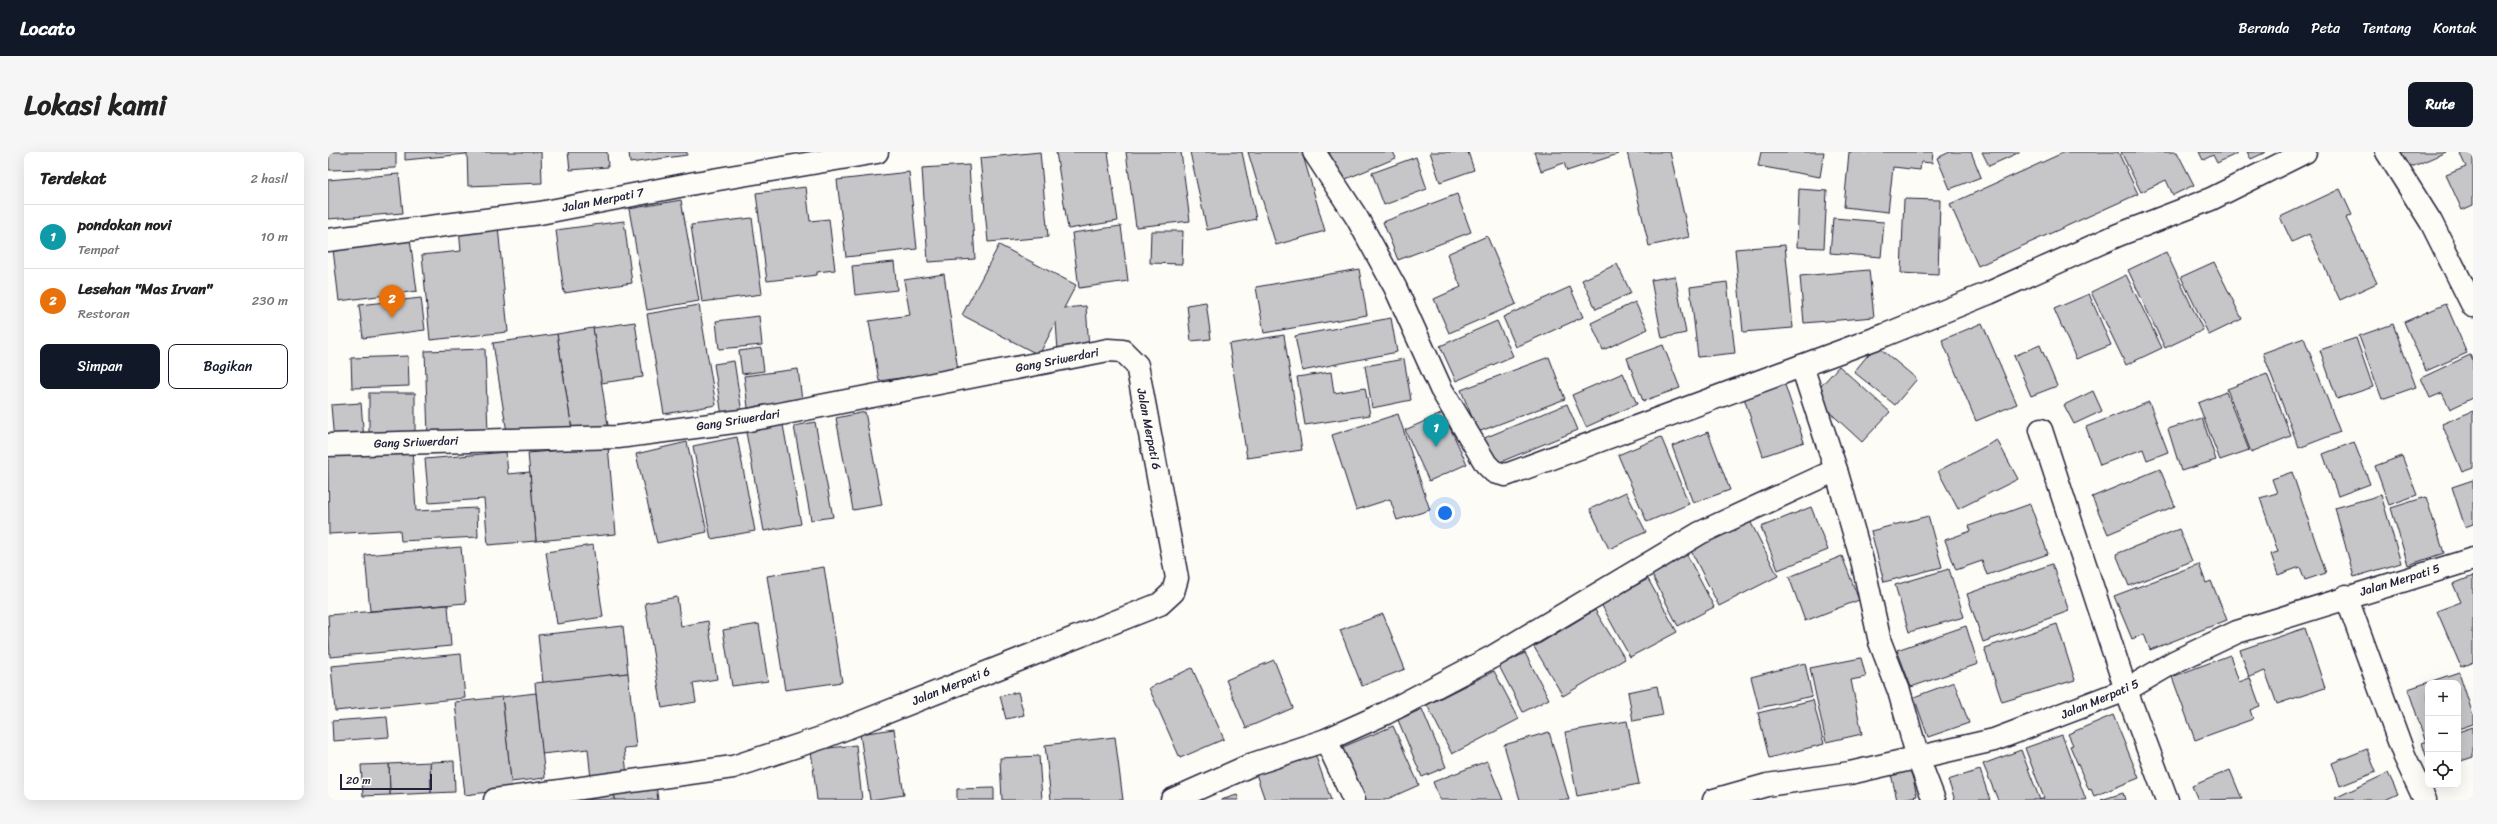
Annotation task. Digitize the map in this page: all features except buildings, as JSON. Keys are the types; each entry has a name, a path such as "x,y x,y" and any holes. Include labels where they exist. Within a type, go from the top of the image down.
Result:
{"street":[{"name":"Jalan Merpati 7","path":"328,240 540,213 696,183 877,152"},
{"path":"1314,152 1357,218 1395,287 1441,389 1486,464 1494,472 1506,475 1605,439 1723,393 1802,366 1982,295 2084,249 2211,199 2305,152"},
{"path":"2387,152 2431,222 2473,306"},
{"name":"Gang Sriwerdari","path":"328,445 618,437 749,420 1108,350 1123,351 1137,366"},
{"name":"Jalan Merpati 6","path":"495,800 733,767 824,737 1160,604 1173,592 1177,578 1137,366"},
{"path":"1802,366 1836,470 1863,564 1880,642 1899,691 1918,758 1934,800"},
{"path":"2042,430 2126,690 2167,800"},
{"path":"1172,800 1253,764 1326,740 1386,713 1494,656 1700,533 1836,470"},
{"name":"Jalan Merpati 5","path":"1714,800 1767,785 1850,773 1994,740 2126,690 2174,662 2237,632 2346,596 2473,558"},
{"path":"2346,596 2404,754 2425,800"},
{"path":"1326,740 1354,800"}],"place":[{"name":"Lesehan \"Mas Irvan\"","path":"392,318"},
{"name":"pondokan novi","path":"1436,447"}]}
